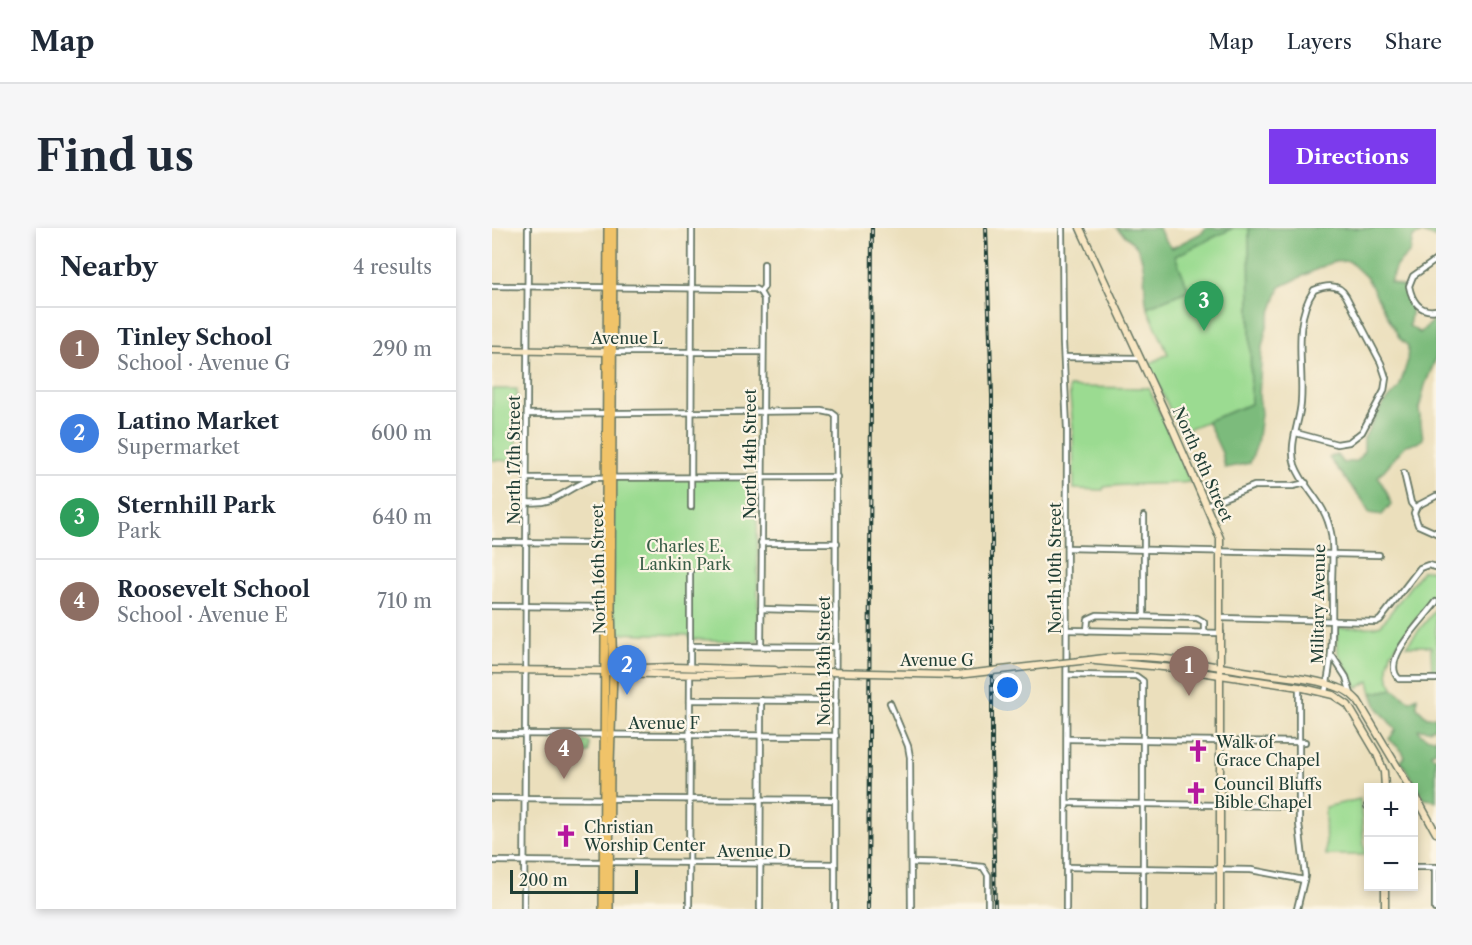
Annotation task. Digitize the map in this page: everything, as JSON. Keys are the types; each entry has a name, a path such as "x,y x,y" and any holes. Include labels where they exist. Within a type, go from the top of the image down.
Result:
{"main road":[{"name":"North 16th Street","path":"608,228 610,352 608,606 605,671 608,735"},
{"name":"North 16th Street","path":"610,288 613,228"},
{"name":"North 8th Street","path":"1080,228 1218,533 1221,552 1220,909"},
{"name":"Avenue L","path":"492,350 610,352"},
{"name":"North 16th Street","path":"603,909 608,735 613,670 608,606"},
{"name":"Avenue G","path":"492,670 605,671 690,667 957,675 1114,657 1143,657 1327,684 1351,694"},
{"name":"Avenue G","path":"1089,660 1154,666 1325,692"},
{"name":"Avenue G","path":"613,670 690,675 784,671"},
{"path":"1325,692 1338,697 1350,709 1377,754 1384,771 1385,783"},
{"path":"1351,694 1361,706 1407,783"},
{"path":"1418,808 1436,833"},
{"name":"North 16th Street","path":"606,862 609,909"},
{"path":"1385,891 1385,909"}],"street":[{"name":"North 17th Street","path":"524,909 528,228"},
{"path":"691,507 692,228"},
{"name":"North 10th Street","path":"1062,228 1067,429 1066,909"},
{"path":"1436,260 1413,276 1409,286 1418,306 1425,310 1436,310"},
{"name":"North 14th Street","path":"761,646 764,299 760,292 764,287 764,264"},
{"path":"492,286 755,289 760,292"},
{"name":"Military Avenue","path":"1296,434 1336,444 1354,440 1362,432 1377,406 1386,384 1381,363 1344,291 1333,286 1312,291 1303,320 1300,340 1302,401 1293,449 1298,472 1318,500 1326,516 1331,536 1332,656 1325,692"},
{"name":"Avenue L","path":"610,352 763,352"},
{"path":"1064,357 1140,358"},
{"name":"North 13th Street","path":"763,412 822,411 835,415 838,422 835,909"},
{"path":"527,414 763,412"},
{"path":"1404,473 1411,503 1415,508 1414,518 1418,525 1436,533"},
{"path":"526,478 837,477"},
{"path":"526,502 554,500 564,495 572,487 594,478"},
{"path":"1206,505 1254,486 1293,486 1306,483"},
{"path":"1415,508 1436,496"},
{"path":"1144,516 1144,616"},
{"path":"492,542 608,543"},
{"path":"761,543 837,543"},
{"path":"1067,548 1379,555"},
{"path":"1221,618 1378,621 1420,568 1428,565 1436,567"},
{"path":"690,572 690,667"},
{"path":"1436,602 1396,654 1394,671 1399,679 1436,679"},
{"path":"492,606 608,606"},
{"path":"761,609 836,610"},
{"path":"1087,630 1088,619 1095,615 1144,616 1200,618 1204,622 1204,633"},
{"path":"1066,630 1221,633"},
{"path":"690,646 836,647"},
{"path":"1332,656 1346,677 1351,694"},
{"path":"689,909 690,675"},
{"path":"1067,675 1136,676 1142,679 1144,684 1143,909"},
{"path":"1297,909 1305,871 1299,806 1299,687"},
{"path":"690,700 836,701"},
{"path":"760,909 761,700"},
{"path":"890,703 908,746 910,758 912,909"},
{"name":"Avenue F","path":"492,734 836,736"},
{"path":"1067,739 1305,742"},
{"path":"492,798 835,800"},
{"path":"1067,802 1299,806"},
{"name":"Avenue D","path":"492,861 835,864"},
{"path":"912,863 976,865 986,870 988,909"},
{"path":"1066,867 1251,870 1304,880"},
{"path":"1418,867 1435,867 1435,909"}],"green space":[{"path":"1116,228 1159,228 1172,248 1203,232 1205,228 1233,228 1175,256 1189,290 1147,307 1143,265 1139,251"},
{"path":"1233,228 1249,228 1251,404 1180,432 1149,364 1168,354 1147,307 1189,290 1175,256"},
{"path":"1249,228 1436,228 1436,238 1422,233 1413,237 1410,252 1396,266 1390,282 1404,287 1412,308 1409,326 1420,333 1436,317 1436,358 1425,385 1419,409 1423,439 1406,445 1378,477 1391,504 1382,515 1369,513 1363,501 1329,458 1336,454 1343,463 1357,461 1364,451 1364,438 1383,404 1399,388 1407,363 1408,346 1400,339 1367,278 1349,261 1332,262 1280,287 1262,347 1259,396 1261,414 1257,444 1250,463 1225,468 1222,453 1207,421 1251,404"},
{"path":"1069,387 1149,388 1190,482 1104,487 1103,490 1074,489 1073,428"},
{"path":"492,389 517,389 516,461 492,460"},
{"name":"Charles E. Lankin Park","path":"757,477 758,642 690,639 689,635 612,633 611,478"},
{"path":"1429,570 1436,573 1436,592 1391,653 1388,671 1394,689 1372,693 1369,681 1358,688 1338,653 1337,628 1381,625 1422,571"},
{"path":"1436,609 1436,673 1432,673 1431,646 1406,646"},
{"path":"1394,689 1410,701 1417,697 1417,707 1427,717 1436,717 1436,727 1429,730 1418,729 1426,737 1436,738 1436,751 1431,753 1436,757 1436,802 1424,799 1418,789 1418,783 1414,783 1401,761 1405,757 1402,751 1389,739 1396,730 1377,707 1372,693"},
{"path":"560,741 589,742 589,753 560,753"},
{"path":"1360,799 1364,855 1326,855 1325,807"}],"railway":[{"path":"868,909 872,228"},
{"path":"986,228 992,395 992,755 995,909"}],"place":[{"name":"Sternhill Park","path":"1204,331"},
{"name":"Latino Market","path":"627,695"},
{"name":"Tinley School","path":"1189,696"},
{"name":"Walk of Grace Chapel","path":"1198,751"},
{"name":"Roosevelt School","path":"564,779"},
{"name":"Council Bluffs Bible Chapel","path":"1196,793"},
{"name":"Christian Worship Center","path":"566,836"}]}
